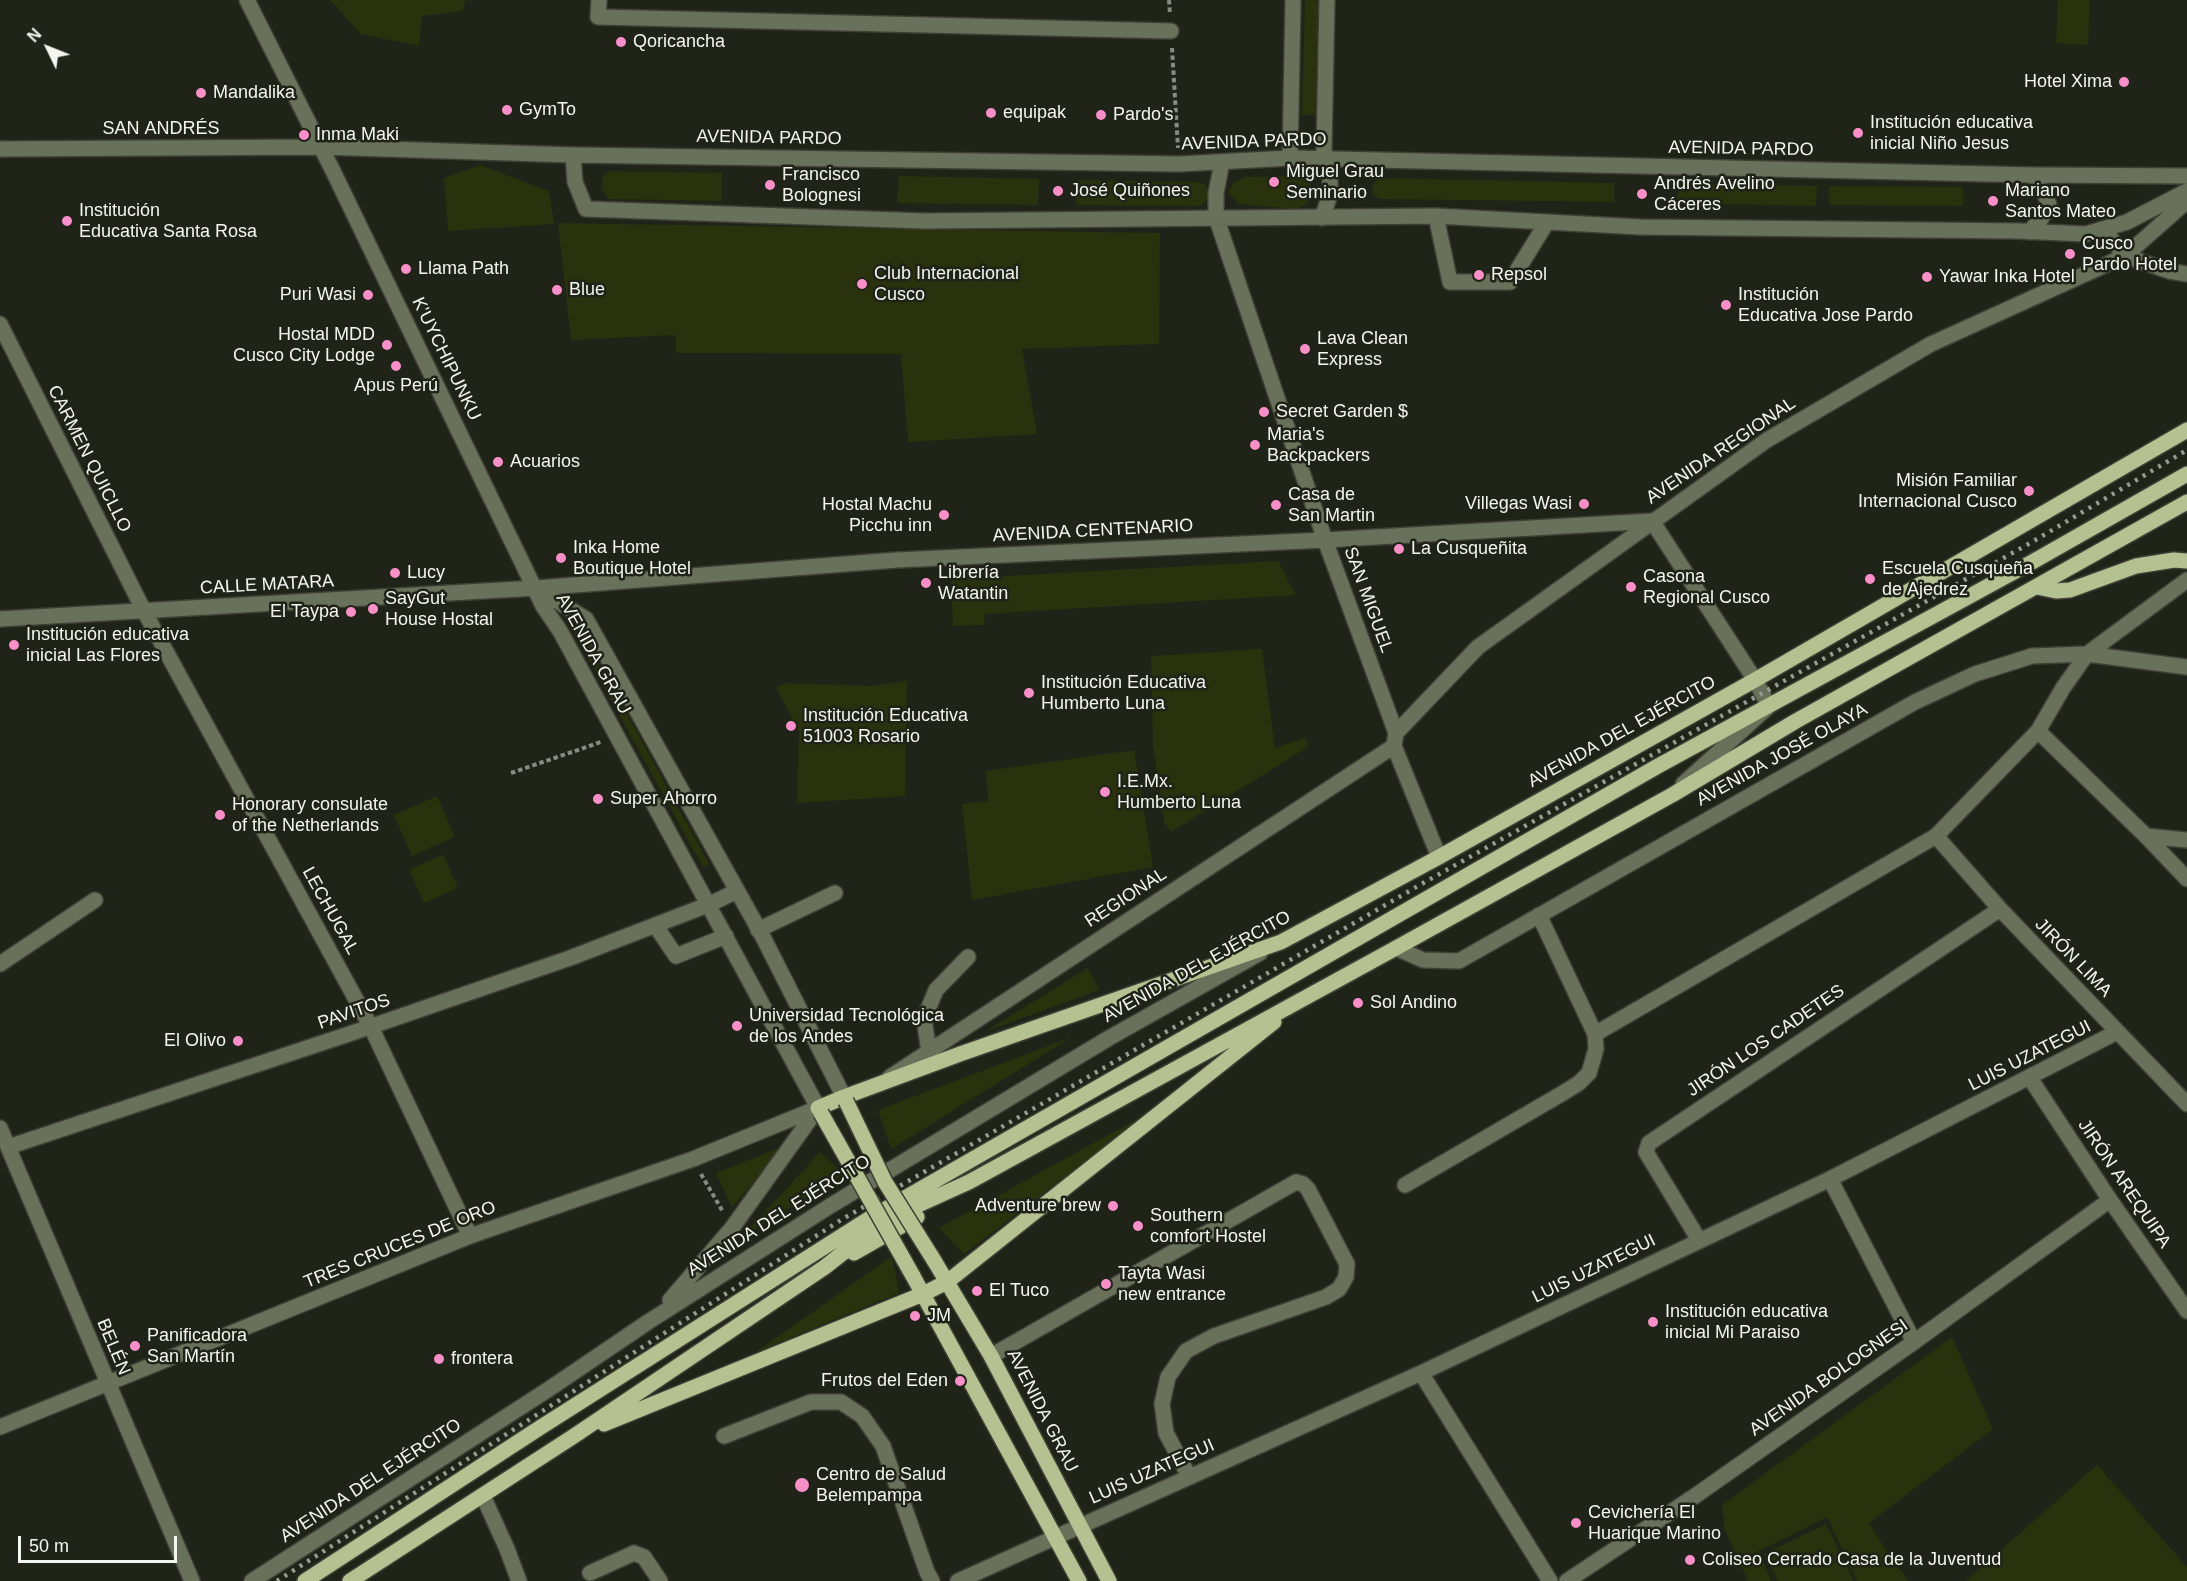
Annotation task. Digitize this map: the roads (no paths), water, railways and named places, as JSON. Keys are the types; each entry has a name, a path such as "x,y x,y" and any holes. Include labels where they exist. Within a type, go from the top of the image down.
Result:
{"main road":[{"name":"AVENIDA DEL EJÉRCITO","path":"1281,942 1440,857 1755,680 2187,430"},
{"path":"305,1581 870,1218 1647,772 2034,561 2187,474"},
{"path":"350,1581 574,1436 825,1267 868,1233 916,1206 969,1182 1396,948 1672,795 1796,721 2187,502"},
{"path":"2037,587 2056,591 2070,590 2136,566 2174,560 2187,561"},
{"path":"1080,1581 819,1110 880,1083 1281,942"},
{"path":"574,1436 923,1294 947,1282 1307,996"},
{"name":"AVENIDA GRAU","path":"845,1099 885,1182 992,1356 1110,1581"}],"street":[{"name":"K'UYCHIPUNKU","path":"247,0 322,147 536,588"},
{"path":"599,0 598,17 1171,31"},
{"path":"1290,158 1293,0"},
{"path":"1322,218 1330,195 1330,176 1324,150 1327,0"},
{"name":"SAN ANDRÉS","path":"0,149 322,147"},
{"name":"AVENIDA PARDO","path":"322,147 573,154 1179,164 1290,158 2187,177"},
{"path":"573,154 575,182 586,209 924,222 1436,216 1640,227 2086,234 2127,222 2187,191"},
{"path":"1216,218 1216,193 1222,162"},
{"path":"2029,232 2041,219 2049,205 2033,175"},
{"path":"2125,256 2187,201"},
{"path":"1436,216 1450,282 1510,282 1547,222"},
{"name":"SAN MIGUEL","path":"1216,218 1395,739 1440,857"},
{"path":"2104,230 2125,256 2169,271 2187,274"},
{"name":"AVENIDA REGIONAL","path":"1395,739 1478,647 1767,440 1931,344 2125,256"},
{"name":"CARMEN QUICLLO","path":"0,324 144,611"},
{"path":"1652,521 1755,680 1769,706 1672,795"},
{"name":"AVENIDA CENTENARIO","path":"536,588 897,560 1326,540 1652,521"},
{"path":"1595,1034 1936,836 2038,731 2063,688 2087,654 2187,580"},
{"name":"CALLE MATARA","path":"0,619 536,588"},
{"name":"AVENIDA GRAU","path":"536,588 543,606 560,631 710,904 819,1110"},
{"name":"AVENIDA GRAU","path":"536,588 586,619 737,891 845,1099"},
{"name":"LECHUGAL","path":"144,611 371,1027 470,1236"},
{"name":"AVENIDA JOSÉ OLAYA","path":"1396,948 1423,960 1459,961 1915,702 1975,674 2032,656 2087,654 2187,667"},
{"path":"2038,731 2187,879"},
{"name":"REGIONAL","path":"880,1083 1395,739"},
{"name":"JIRÓN LIMA","path":"1936,836 2000,909 2187,1104"},
{"path":"2146,836 2187,840"},
{"name":"PAVITOS","path":"8,1147 371,1027 570,958 710,904 737,891"},
{"path":"758,930 835,893"},
{"path":"0,964 95,900"},
{"name":"JIRÓN LOS CADETES","path":"1699,1240 1646,1152 1648,1143 2000,909"},
{"path":"1404,1185 1579,1083 1589,1072 1596,1049 1595,1034 1539,915"},
{"path":"655,925 676,956 726,936"},
{"name":"AVENIDA DEL EJÉRCITO","path":"252,1581 830,1206 1108,1038 1281,942"},
{"path":"928,1052 924,1019 936,990 968,957"},
{"name":"LUIS UZATEGUI","path":"958,1581 1421,1373 1830,1179 2117,1032"},
{"name":"JIRÓN AREQUIPA","path":"2030,1078 2110,1200 2187,1311"},
{"path":"648,1322 687,1283 732,1228 819,1110"},
{"name":"TRES CRUCES DE ORO","path":"0,1427 470,1236 693,1159 819,1110"},
{"name":"BELÉN","path":"0,1128 192,1581"},
{"path":"1830,1179 1914,1342"},
{"path":"992,1356 1296,1182 1303,1184 1308,1189 1347,1264 1346,1277 1339,1289 1326,1297 1214,1336 1186,1351 1168,1377 1162,1404 1166,1433 1190,1476"},
{"name":"AVENIDA BOLOGNESI","path":"1567,1581 1695,1496 2110,1200"},
{"path":"1421,1373 1550,1581"},
{"path":"724,1436 811,1402 842,1402 862,1416 883,1446 932,1581"},
{"path":"483,1496 519,1581"},
{"path":"590,1573 634,1553 644,1557 660,1581"}],"railway":[{"path":"277,1581 841,1220 1418,886 2032,542 2187,450"}],"place":[{"name":"Qoricancha","path":"621,42"},
{"name":"Hotel Xima","path":"2124,82"},
{"name":"Mandalika","path":"201,93"},
{"name":"GymTo","path":"507,110"},
{"name":"equipak","path":"991,113"},
{"name":"Pardo's","path":"1101,115"},
{"name":"Institución educativa inicial Niño Jesus","path":"1858,133"},
{"name":"Inma Maki","path":"304,135"},
{"name":"Miguel Grau Seminario","path":"1274,182"},
{"name":"Francisco Bolognesi","path":"770,185"},
{"name":"José Quiñones","path":"1058,191"},
{"name":"Andrés Avelino Cáceres","path":"1642,194"},
{"name":"Mariano Santos Mateo","path":"1993,201"},
{"name":"Institución Educativa Santa Rosa","path":"67,221"},
{"name":"Cusco Pardo Hotel","path":"2070,254"},
{"name":"Llama Path","path":"406,269"},
{"name":"Repsol","path":"1479,275"},
{"name":"Yawar Inka Hotel","path":"1927,277"},
{"name":"Club Internacional Cusco","path":"862,284"},
{"name":"Blue","path":"557,290"},
{"name":"Puri Wasi","path":"368,295"},
{"name":"Institución Educativa Jose Pardo","path":"1726,305"},
{"name":"Hostal MDD Cusco City Lodge","path":"387,345"},
{"name":"Lava Clean Express","path":"1305,349"},
{"name":"Apus Perú","path":"396,366"},
{"name":"Secret Garden $","path":"1264,412"},
{"name":"Maria's Backpackers","path":"1255,445"},
{"name":"Acuarios","path":"498,462"},
{"name":"Misión Familiar Internacional Cusco","path":"2029,491"},
{"name":"Villegas Wasi","path":"1584,504"},
{"name":"Casa de San Martin","path":"1276,505"},
{"name":"Hostal Machu Picchu inn","path":"944,515"},
{"name":"La Cusqueñita","path":"1399,549"},
{"name":"Inka Home Boutique Hotel","path":"561,558"},
{"name":"Lucy","path":"395,573"},
{"name":"Escuela Cusqueña de Ajedrez","path":"1870,579"},
{"name":"Librería Watantin","path":"926,583"},
{"name":"Casona Regional Cusco","path":"1631,587"},
{"name":"SayGut House Hostal","path":"373,609"},
{"name":"El Taypa","path":"351,612"},
{"name":"Institución educativa inicial Las Flores","path":"14,645"},
{"name":"Institución Educativa Humberto Luna","path":"1029,693"},
{"name":"Institución Educativa 51003 Rosario","path":"791,726"},
{"name":"I.E.Mx. Humberto Luna","path":"1105,792"},
{"name":"Super Ahorro","path":"598,799"},
{"name":"Honorary consulate of the Netherlands","path":"220,815"},
{"name":"Sol Andino","path":"1358,1003"},
{"name":"Universidad Tecnológica de los Andes","path":"737,1026"},
{"name":"El Olivo","path":"238,1041"},
{"name":"Adventure brew","path":"1113,1206"},
{"name":"Southern comfort Hostel","path":"1138,1226"},
{"name":"Tayta Wasi new entrance","path":"1106,1284"},
{"name":"El Tuco","path":"977,1291"},
{"name":"JM","path":"915,1316"},
{"name":"Institución educativa inicial Mi Paraiso","path":"1653,1322"},
{"name":"Panificadora San Martín","path":"135,1346"},
{"name":"frontera","path":"439,1359"},
{"name":"Frutos del Eden","path":"960,1381"},
{"name":"Centro de Salud Belempampa","path":"802,1485"},
{"name":"Cevichería El Huarique Marino","path":"1576,1523"},
{"name":"Coliseo Cerrado Casa de la Juventud","path":"1690,1560"}]}
